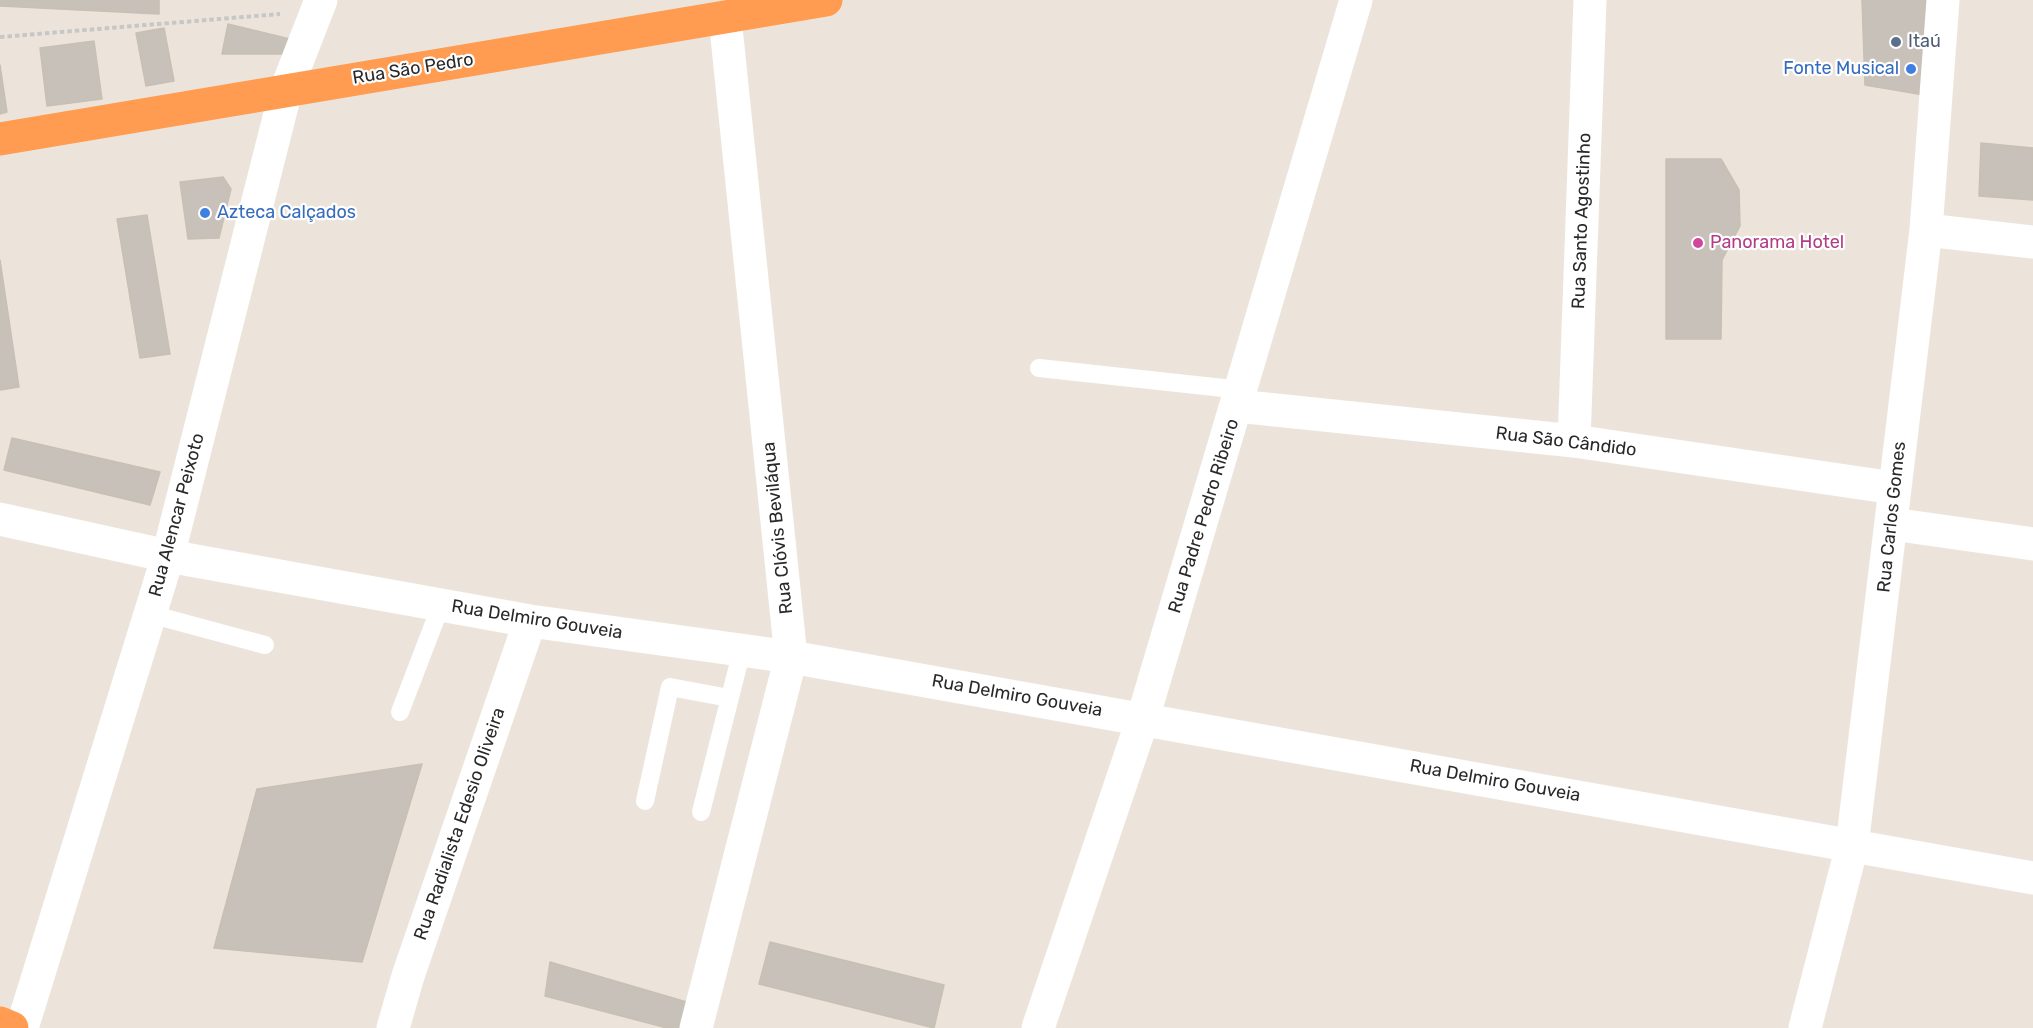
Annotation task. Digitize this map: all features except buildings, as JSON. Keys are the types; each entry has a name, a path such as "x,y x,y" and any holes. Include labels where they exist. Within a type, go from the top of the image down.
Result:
{"highway":[{"name":"Rua São Pedro","path":"0,140 826,0"},
{"path":"0,1023 12,1028"}],"street":[{"name":"Rua Padre Pedro Ribeiro","path":"1043,1027 1143,718 1356,0"},
{"name":"Rua Santo Agostinho","path":"1574,441 1590,0"},
{"name":"Rua Carlos Gomes","path":"1805,1028 1852,846 1926,230 1943,0"},
{"name":"Rua Alencar Peixoto","path":"22,1028 168,556 286,90 320,5"},
{"name":"Rua Clóvis Beviláqua","path":"696,1028 791,657 725,18"},
{"path":"1926,230 2033,242"},
{"name":"Rua São Cândido","path":"1239,398 1574,441 1894,488"},
{"name":"Rua Delmiro Gouveia","path":"0,519 168,556 530,621 791,657 2033,878"},
{"path":"1892,524 2033,544"},
{"name":"Rua Radialista Edesio Oliveira","path":"393,1028 408,976 530,621"}],"lane":[{"path":"1039,368 1239,398"},
{"path":"400,712 441,605"},
{"path":"150,614 265,645"},
{"path":"701,812 742,650"},
{"path":"645,801 670,687 729,698"}],"path":[{"path":"0,38 320,5"}],"place":[{"name":"Itaú","path":"1896,42"},
{"name":"Fonte Musical","path":"1911,69"},
{"name":"Azteca Calçados","path":"205,213"},
{"name":"Panorama Hotel","path":"1698,243"}]}
